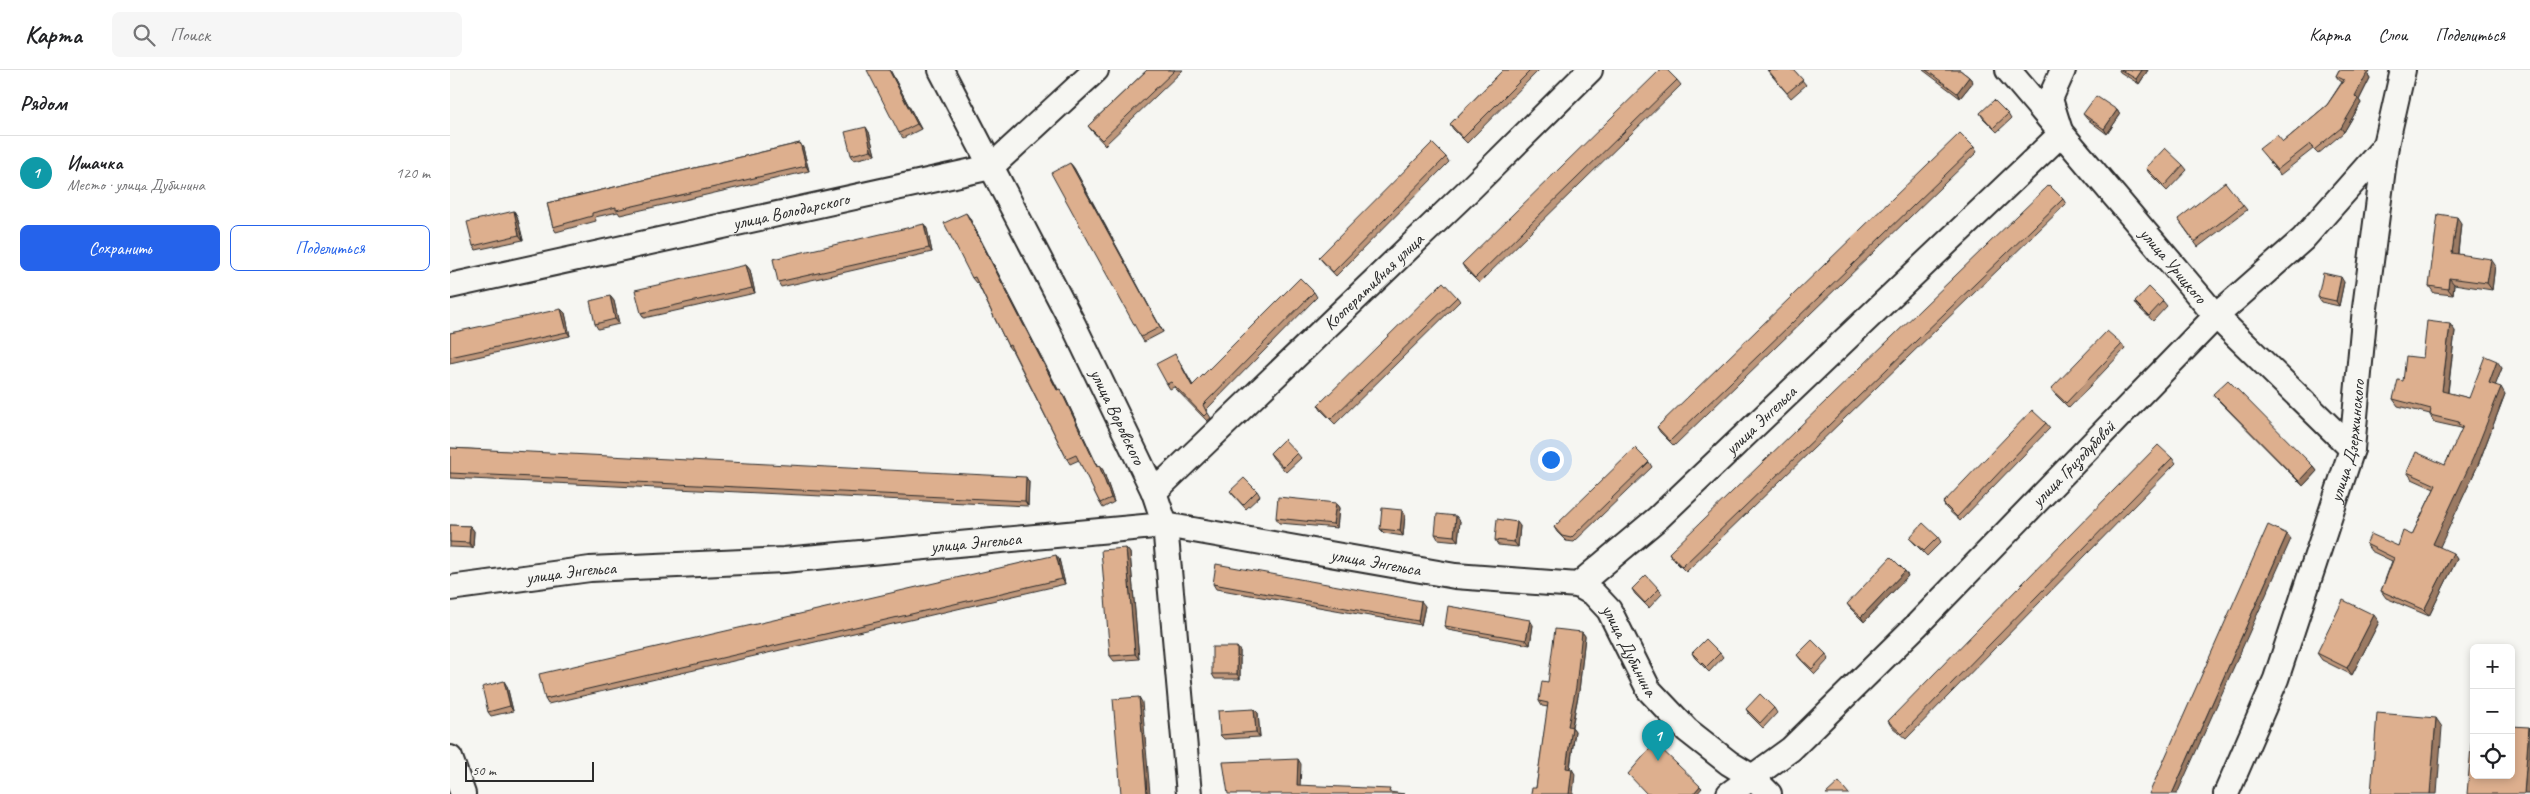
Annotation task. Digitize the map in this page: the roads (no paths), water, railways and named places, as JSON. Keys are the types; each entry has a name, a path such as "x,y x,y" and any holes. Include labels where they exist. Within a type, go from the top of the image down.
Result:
{"street":[{"name":"улица Воровского","path":"941,70 1074,324 1154,492 1165,525 1189,794"},
{"name":"улица Володарского","path":"450,286 991,166 1096,70"},
{"name":"Кооперативная улица","path":"1154,492 1471,188 1590,70"},
{"name":"улица Урицкого","path":"2008,70 2216,316 2352,449"},
{"path":"2061,134 2050,99 2063,70"},
{"name":"улица Дзержинского","path":"2226,794 2276,679 2352,449 2364,308 2386,146 2402,70"},
{"name":"улица Энгельса","path":"450,588 590,569 784,560 1165,525 1456,576 1578,585 1658,518 2061,134"},
{"name":"улица Гризодубовой","path":"1729,794 1791,749 1910,632 2216,316 2304,240 2386,146"},
{"name":"улица Дубинина","path":"1578,585 1594,594 1609,610 1650,690 1687,730 1729,763 1752,777 1769,794"},
{"path":"450,758 463,794"}],"place":[{"name":"Ишачка","path":"1658,761"}]}
